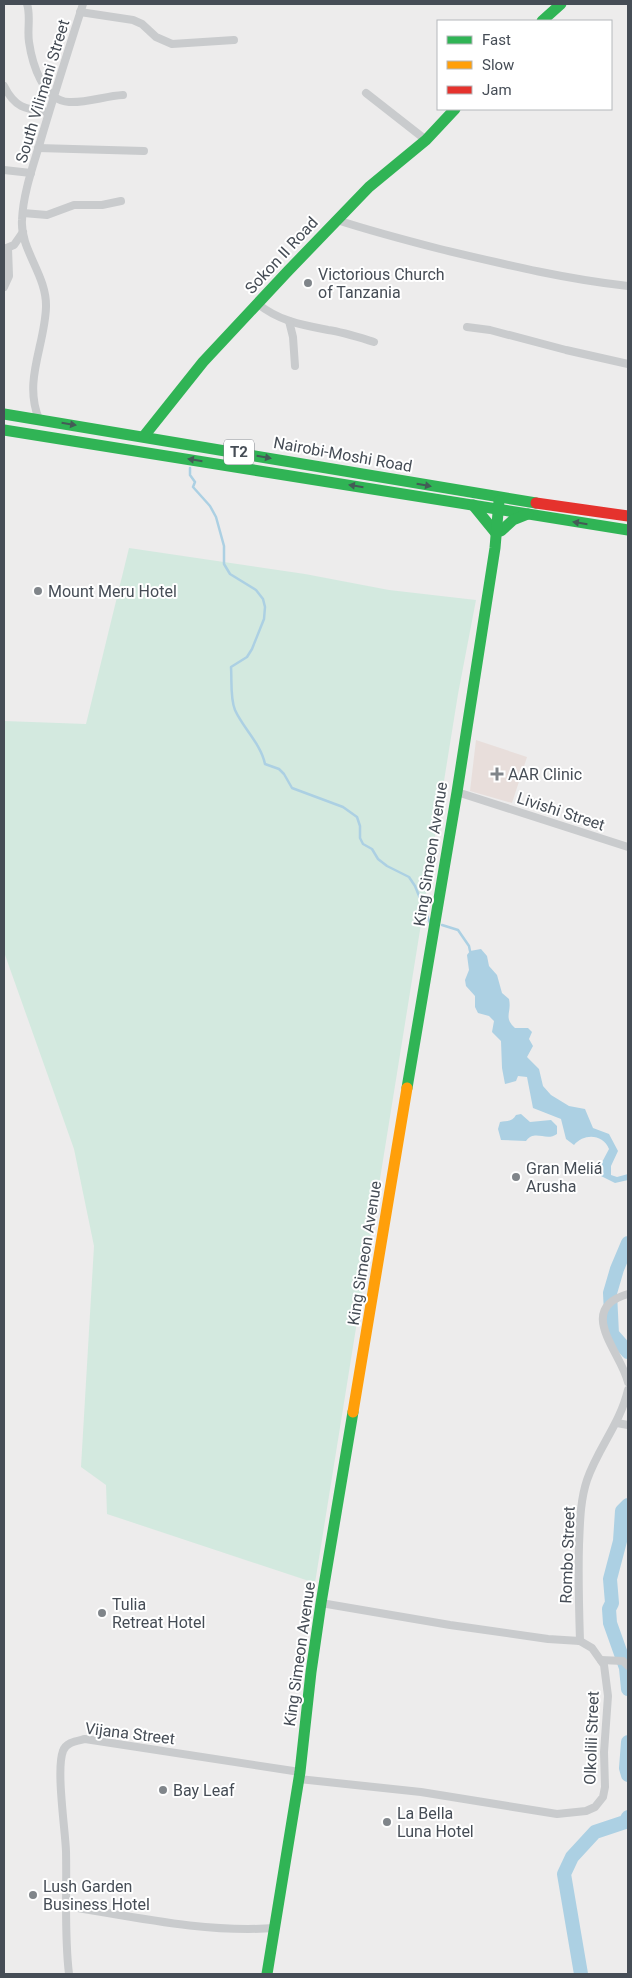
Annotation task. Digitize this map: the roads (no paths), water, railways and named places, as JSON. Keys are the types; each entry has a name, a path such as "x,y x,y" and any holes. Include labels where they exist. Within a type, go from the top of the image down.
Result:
{"main road":[{"path":"543,20 561,4"},
{"name":"Sokon II Road","path":"144,436 202,362 337,220 380,178 426,140 454,110"},
{"name":"Nairobi-Moshi Road","path":"4,414 504,498"},
{"name":"Nairobi-Moshi Road","path":"4,430 502,510"},
{"name":"T2","path":"504,498 628,516"},
{"name":"King Simeon Avenue","path":"267,1974 300,1775 311,1672 321,1603 457,792 504,498"},
{"path":"546,517 549,504"},
{"path":"473,505 497,534 513,520 528,514"},
{"name":"T2","path":"502,510 628,530"}],"street":[{"path":"27,4 32,59 37,73 53,96 67,102 123,95"},
{"name":"South Vilimani Street","path":"40,419 34,407 33,390 46,298 23,232 23,213 31,172 48,112 83,4"},
{"path":"80,12 133,20 142,24 164,42 172,44 234,40"},
{"path":"4,86 10,98 23,108 48,112"},
{"path":"366,93 426,140"},
{"path":"4,105 10,98"},
{"path":"38,148 144,151"},
{"path":"4,170 31,172"},
{"path":"23,213 47,215 74,205 121,202"},
{"path":"337,220 383,235 486,261 534,271 628,286"},
{"path":"4,287 9,276 6,249 14,244 23,232"},
{"path":"258,304 278,318 374,342"},
{"path":"289,321 293,337 295,366"},
{"path":"466,327 490,330 628,364"},
{"name":"Livishi Street","path":"457,792 628,847"},
{"path":"628,1294 618,1296 607,1305 603,1313 604,1331 628,1382"},
{"name":"Rombo Street","path":"580,1641 578,1584 580,1516 583,1494 595,1463 617,1423 628,1390"},
{"path":"617,1423 628,1425"},
{"path":"321,1603 450,1624 580,1641 592,1648 604,1660 623,1661 628,1666"},
{"name":"Olkolili Street","path":"300,1775 557,1814 586,1811 595,1807 602,1797 605,1787 604,1752 608,1696 604,1660"},
{"name":"Vijana Street","path":"69,1974 66,1851 61,1766 62,1752 65,1746 73,1741 85,1739 300,1775"},
{"path":"66,1906 161,1922 242,1931 275,1928"}],"water":[{"path":"481,949 487,956 489,966 497,975 502,993 509,999 509,1021 515,1028 528,1028 532,1032 529,1039 533,1046 527,1057 539,1069 543,1086 551,1095 569,1106 585,1109 593,1128 609,1134 618,1151 611,1166 611,1175 617,1177 628,1174 628,1180 615,1183 601,1176 600,1166 609,1149 602,1140 588,1137 583,1138 574,1145 566,1139 561,1119 533,1108 527,1077 518,1076 516,1081 505,1084 502,1068 501,1041 492,1032 494,1021 489,1016 478,1013 475,1007 475,996 466,986 465,980 469,970 467,955 470,951"},
{"path":"521,1114 530,1122 551,1120 557,1126 557,1134 549,1137 533,1136 526,1141 501,1140 498,1129 500,1122 511,1120 516,1115"}],"waterway":[{"path":"190,468 190,475 195,482 193,487 210,506 216,517 224,546 224,564 230,574 256,590 263,599 265,607 264,619 252,649 247,657 231,667 232,700 238,717 256,743 265,764 279,769 292,788 343,807 357,817 360,826 360,838 363,844 372,849 378,859 387,866 409,877 415,886 430,923"},
{"path":"442,925 458,930 469,946 470,951"},
{"path":"628,1243 617,1269 610,1293 612,1334 628,1352"},
{"path":"628,1505 622,1511 620,1541 610,1579 612,1603 609,1609 610,1623 626,1668 628,1689"},
{"path":"628,1742 626,1768 628,1775"},
{"path":"581,1974 564,1874 572,1857 595,1832 625,1822 628,1817"}],"place":[{"name":"Victorious Church of Tanzania","path":"308,283"},
{"name":"Mount Meru Hotel","path":"38,591"},
{"name":"AAR Clinic","path":"497,774"},
{"name":"Gran Meliá Arusha","path":"516,1177"},
{"name":"Tulia Retreat Hotel","path":"102,1613"},
{"name":"Bay Leaf","path":"163,1790"},
{"name":"La Bella Luna Hotel","path":"387,1822"},
{"name":"Lush Garden Business Hotel","path":"33,1895"}]}
